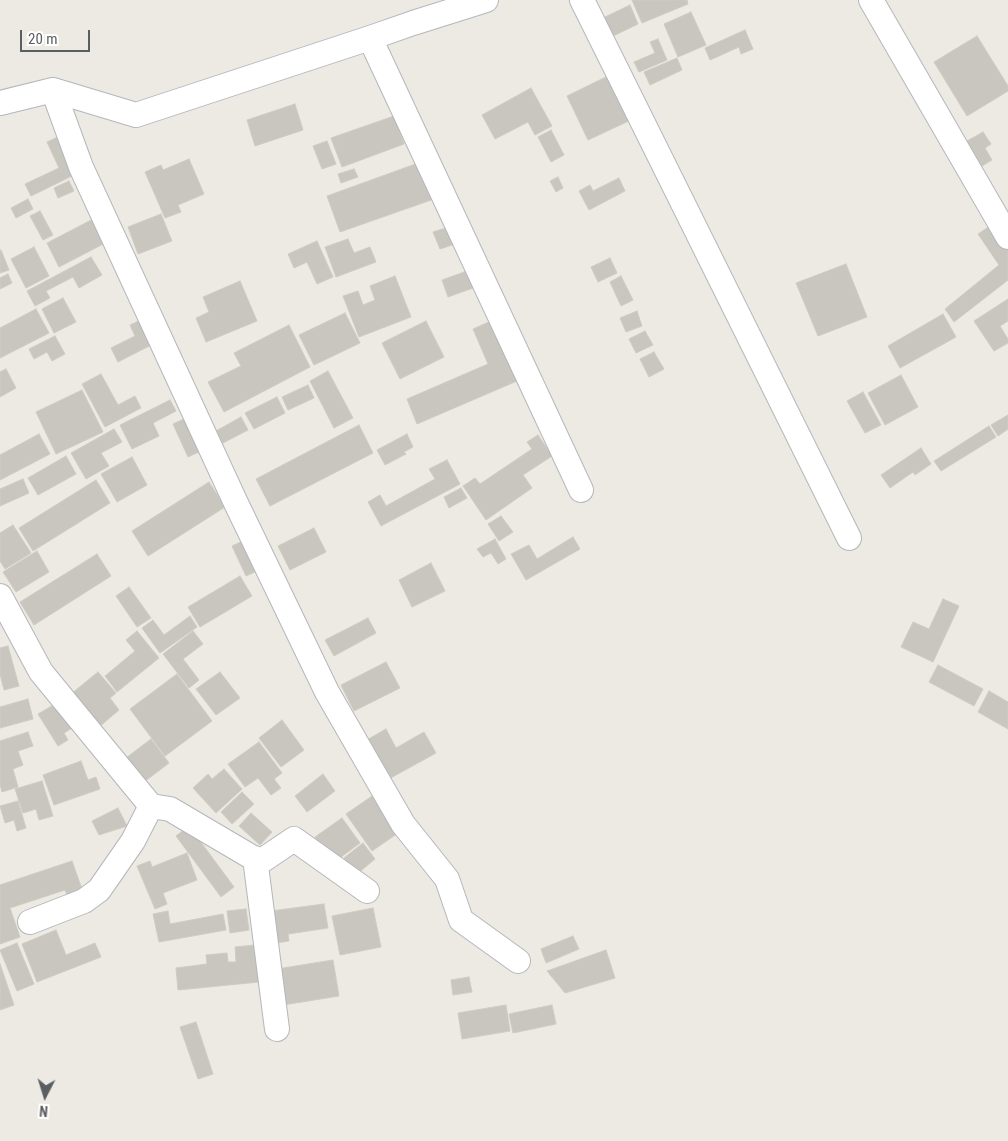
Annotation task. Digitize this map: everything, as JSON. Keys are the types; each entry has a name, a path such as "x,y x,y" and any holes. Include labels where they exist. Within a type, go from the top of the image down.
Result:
{"street":[{"path":"0,102 53,90 136,114 370,38 428,9 486,0"},
{"path":"582,0 849,538"},
{"path":"871,0 1008,237"},
{"path":"370,38 581,490"},
{"path":"53,90 81,167 231,492 327,692 403,824 447,879 461,920 518,961"},
{"path":"0,596 41,672 151,806 170,809 260,862 294,839 367,891"},
{"path":"30,922 84,901 99,890 133,841 151,806"},
{"path":"255,858 277,1029"}],"building":[{"path":"632,0 687,0 688,4 642,23"},
{"path":"630,5 638,24 611,37 603,18"},
{"path":"691,12 706,45 678,57 664,24"},
{"path":"745,30 753,49 741,54 739,47 710,60 705,48"},
{"path":"977,36 1008,86 1008,91 967,116 934,62"},
{"path":"658,39 667,60 639,72 634,62 655,53 650,42"},
{"path":"677,58 682,70 650,85 644,72"},
{"path":"610,75 631,120 588,140 567,96"},
{"path":"531,88 552,126 535,135 528,122 495,139 482,115"},
{"path":"295,104 303,130 255,146 247,120"},
{"path":"394,116 404,144 342,167 331,138"},
{"path":"551,130 564,155 551,162 538,137"},
{"path":"983,132 991,144 985,148 992,160 982,166 967,141"},
{"path":"60,136 78,173 31,196 25,184 59,168 47,142"},
{"path":"327,141 336,164 322,169 313,146"},
{"path":"189,159 204,194 178,205 181,212 165,218 145,172 161,165 163,170"},
{"path":"421,162 434,199 340,232 327,196"},
{"path":"354,169 358,177 341,183 338,174"},
{"path":"558,177 563,188 556,192 550,181"},
{"path":"619,178 625,191 589,210 579,191 590,185 593,191"},
{"path":"69,181 74,191 58,198 54,188"},
{"path":"28,199 33,209 16,218 11,208"},
{"path":"40,211 53,235 43,240 30,216"},
{"path":"161,214 172,241 138,254 128,227"},
{"path":"97,217 109,241 59,267 47,243"},
{"path":"993,224 1008,246 1008,280 954,322 945,309 999,265 978,234"},
{"path":"449,227 455,244 440,249 433,232"},
{"path":"348,239 354,253 370,247 376,262 336,277 325,247"},
{"path":"317,241 333,277 317,284 307,262 294,268 288,254"},
{"path":"34,247 49,276 26,288 11,259"},
{"path":"0,250 9,270 0,273"},
{"path":"91,257 102,275 79,288 73,277 46,291 50,298 35,306 27,291"},
{"path":"610,258 617,273 598,282 591,267"},
{"path":"846,264 867,317 818,336 796,283"},
{"path":"467,271 473,288 448,297 442,280"},
{"path":"8,274 12,283 0,289 0,278"},
{"path":"395,276 411,317 359,337 343,296 358,291 363,305 375,300 370,286"},
{"path":"621,276 633,300 621,306 610,282"},
{"path":"240,281 257,321 206,342 196,318 209,312 203,297"},
{"path":"63,298 76,322 54,333 42,309"},
{"path":"1008,299 1008,321 1000,326 1008,339 1008,343 994,351 974,321"},
{"path":"36,309 49,333 0,358 0,328"},
{"path":"637,311 642,326 626,332 620,318"},
{"path":"345,313 360,343 314,365 299,335"},
{"path":"943,314 956,337 900,368 888,346"},
{"path":"143,319 155,343 118,362 111,348 135,336 130,325"},
{"path":"426,321 444,357 400,379 382,343"},
{"path":"491,321 517,381 417,424 407,399 488,364 473,329"},
{"path":"289,325 310,367 224,412 208,382 241,366 234,353"},
{"path":"645,331 653,345 636,353 629,339"},
{"path":"55,336 65,354 52,361 47,352 34,359 29,349"},
{"path":"654,352 664,369 649,377 640,359"},
{"path":"6,369 16,388 0,397 0,372"},
{"path":"328,371 353,418 334,428 310,381"},
{"path":"101,374 118,405 135,396 141,408 105,427 82,384"},
{"path":"901,375 918,407 885,425 868,393"},
{"path":"308,385 314,398 288,410 282,397"},
{"path":"82,390 103,432 56,454 36,412"},
{"path":"863,392 881,425 865,433 847,401"},
{"path":"277,397 285,413 254,429 245,413"},
{"path":"170,400 176,411 153,423 159,436 132,449 120,425"},
{"path":"1008,415 1008,429 998,436 991,425"},
{"path":"241,417 248,430 223,443 216,431"},
{"path":"186,418 201,451 188,457 173,424"},
{"path":"359,425 373,453 270,506 256,479"},
{"path":"989,426 996,437 941,471 934,461"},
{"path":"114,429 122,442 101,453 109,466 86,479 71,453"},
{"path":"39,434 50,454 0,480 0,455"},
{"path":"407,434 413,447 404,452 406,454 385,465 377,450"},
{"path":"538,435 552,456 523,475 532,488 486,520 463,486 475,478 480,484 532,449 527,442"},
{"path":"921,448 931,464 915,475 913,472 890,488 881,475"},
{"path":"66,456 76,474 38,495 28,478"},
{"path":"132,457 147,485 117,502 101,474"},
{"path":"447,460 460,484 381,526 368,502 380,495 386,506 435,479 429,469"},
{"path":"23,479 29,493 0,506 0,489"},
{"path":"96,480 110,503 33,551 19,528"},
{"path":"209,482 225,507 148,556 132,531"},
{"path":"461,488 467,498 449,508 444,497"},
{"path":"501,516 513,532 499,541 488,524"},
{"path":"13,525 31,553 5,569 0,561 0,533"},
{"path":"314,528 326,552 290,570 278,546"},
{"path":"573,537 580,549 526,580 511,554 529,545 537,559"},
{"path":"495,539 506,559 498,564 491,553 483,557 477,549"},
{"path":"243,541 257,571 246,576 232,546"},
{"path":"37,551 49,572 16,592 3,572"},
{"path":"97,554 111,576 34,625 20,602"},
{"path":"431,563 445,591 412,607 399,580"},
{"path":"240,576 252,596 200,627 188,607"},
{"path":"129,587 151,618 137,627 116,596"},
{"path":"943,599 959,606 933,662 901,647 913,622 929,629"},
{"path":"190,616 197,627 160,653 142,628 153,620 164,635"},
{"path":"368,618 376,633 334,656 325,640"},
{"path":"137,631 159,658 117,692 105,676 135,651 126,640"},
{"path":"193,631 203,644 183,659 199,680 189,688 163,654"},
{"path":"8,646 19,686 4,690 0,674 0,648"},
{"path":"386,662 400,688 354,711 341,685"},
{"path":"938,665 983,689 974,706 929,682"},
{"path":"98,672 116,693 110,698 119,710 99,727 71,694"},
{"path":"220,672 240,698 216,715 196,689"},
{"path":"177,674 212,721 165,756 130,709"},
{"path":"989,691 1008,702 1008,729 978,712"},
{"path":"28,699 33,719 0,728 0,707"},
{"path":"57,703 72,728 64,733 68,740 58,746 38,714"},
{"path":"282,720 304,750 281,767 259,738"},
{"path":"386,729 396,748 424,732 436,753 387,780 365,741"},
{"path":"28,732 33,746 18,751 23,765 13,769 18,787 2,792 0,784 0,741"},
{"path":"151,739 169,763 144,782 126,758"},
{"path":"259,742 282,773 274,779 281,788 271,795 258,778 245,787 228,764"},
{"path":"81,761 88,780 96,777 100,789 54,805 43,775"},
{"path":"224,769 242,789 216,813 193,788 208,774 212,779"},
{"path":"323,774 335,791 307,812 295,796"},
{"path":"42,781 53,816 39,820 36,809 23,813 15,789"},
{"path":"242,792 254,804 232,824 221,812"},
{"path":"375,794 401,831 372,851 346,814"},
{"path":"18,801 26,828 17,831 14,820 5,823 0,806"},
{"path":"118,808 127,826 99,835 92,821"},
{"path":"251,813 272,832 260,845 239,826"},
{"path":"342,818 360,843 333,863 315,837"},
{"path":"189,826 234,887 221,897 176,836"},
{"path":"363,843 375,859 357,874 344,858"},
{"path":"187,853 197,880 163,893 167,904 155,909 137,866 150,861 152,867"},
{"path":"72,861 83,892 68,897 65,890 10,908 20,937 0,944 0,885"},
{"path":"324,904 328,928 288,934 289,941 276,943 271,911"},
{"path":"373,908 381,947 340,955 332,916"},
{"path":"246,909 249,930 230,933 227,911"},
{"path":"168,911 170,924 223,914 226,930 159,942 153,914"},
{"path":"56,930 66,955 95,943 101,957 37,982 22,944"},
{"path":"573,936 579,949 546,963 541,949"},
{"path":"17,943 34,984 17,991 0,950"},
{"path":"255,945 259,982 178,990 176,968 207,964 206,955 227,953 228,962 236,962 235,947"},
{"path":"606,950 615,978 565,993 547,971"},
{"path":"333,960 339,996 283,1005 277,969"},
{"path":"0,964 14,1005 0,1010"},
{"path":"469,977 472,992 453,995 451,980"},
{"path":"506,1005 510,1031 462,1039 458,1013"},
{"path":"552,1005 556,1024 513,1033 509,1014"},
{"path":"196,1022 213,1074 198,1079 180,1027"}]}
